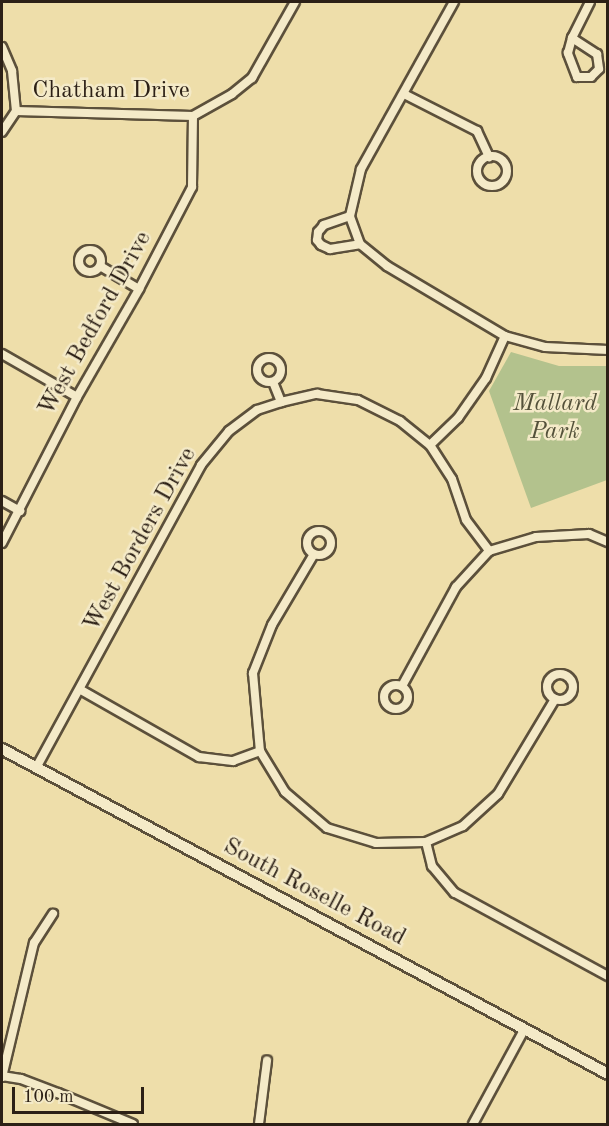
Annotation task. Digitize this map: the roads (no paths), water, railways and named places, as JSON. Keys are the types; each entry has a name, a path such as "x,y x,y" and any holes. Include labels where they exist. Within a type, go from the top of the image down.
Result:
{"main road":[{"name":"South Roselle Road","path":"2,749 608,1074"}],"street":[{"name":"Chatham Drive","path":"16,111 193,116 232,94 252,78 295,2"},
{"path":"454,2 360,169 350,216 360,244 387,266 505,336 544,347 608,350"},
{"path":"572,38 597,54 600,69 591,77 577,77 568,53 572,38 590,2"},
{"path":"2,47 12,71 16,111 2,132"},
{"path":"404,94 477,131 489,157"},
{"name":"West Bedford Drive","path":"2,543 77,397 139,289 192,187 193,116"},
{"path":"350,216 324,225 318,232 317,240 321,245 330,249 360,244"},
{"path":"100,266 139,289"},
{"path":"430,445 458,418 486,378 505,336"},
{"path":"2,354 77,397"},
{"path":"273,382 281,402"},
{"name":"West Borders Drive","path":"36,768 81,690 201,465 230,430 257,410 317,394 358,400 400,421 430,445 452,479 466,520 489,551"},
{"path":"2,501 20,511"},
{"path":"402,686 456,587 489,551 536,537 589,534 608,542"},
{"path":"314,554 272,625 253,673 260,752 285,792 327,828 376,843 426,842 463,826 498,794 555,699"},
{"path":"81,690 199,757 233,760 260,752"},
{"path":"426,842 432,866 455,893 608,976"},
{"path":"53,914 34,943 2,1076 21,1079 51,1090 133,1125"},
{"path":"473,1125 524,1030"},
{"path":"259,1125 267,1061"}],"park label":[{"name":"Mallard Park","path":"555,419"}]}
